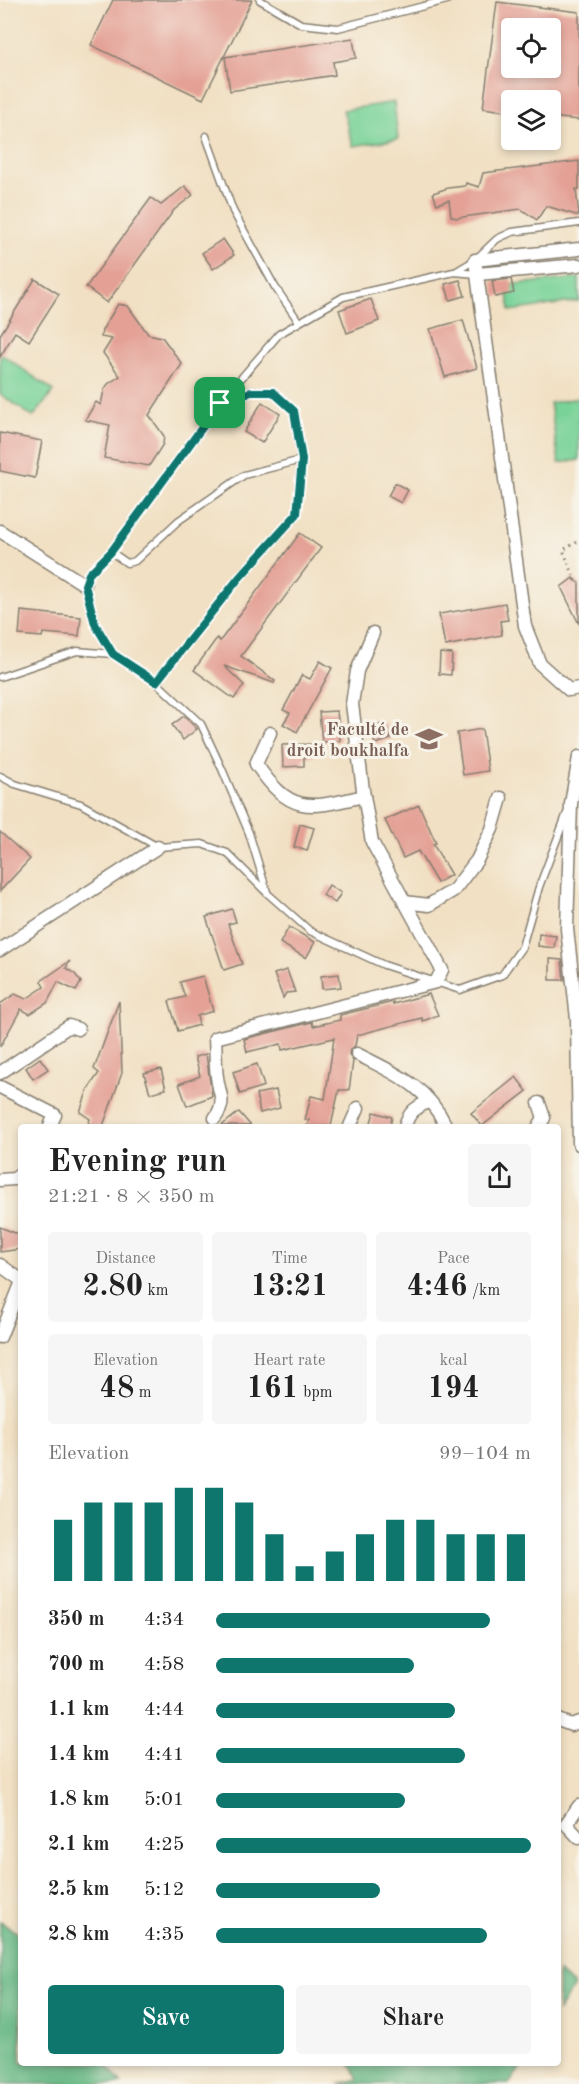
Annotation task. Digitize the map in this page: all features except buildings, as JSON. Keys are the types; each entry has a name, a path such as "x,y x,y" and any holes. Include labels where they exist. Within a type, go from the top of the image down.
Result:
{"street":[{"path":"579,249 475,260 525,626 540,664 569,690 579,687"},
{"path":"477,274 579,265"},
{"path":"0,531 85,585"},
{"path":"215,1118 222,1109 222,1102 217,1077 215,1038 436,982 442,970 372,842 352,704 357,671 373,633"},
{"path":"270,733 256,764 270,784 293,803 323,806 364,796"},
{"path":"579,757 571,804 567,929 578,1019 579,1144"},
{"path":"404,902 429,905 454,890 477,860 492,830 501,798"},
{"path":"0,950 158,847"},
{"path":"0,1073 69,1026 78,1029"},
{"path":"357,1054 402,1077 422,1091 445,1124"},
{"path":"0,1087 55,1115 51,1124"},
{"path":"406,1124 413,1109 429,1101"},
{"path":"539,1103 544,1118 540,1124"},
{"path":"351,1124 358,1108"},
{"path":"0,1180 14,1179 18,1176"},
{"path":"0,1265 18,1280"},
{"path":"0,1337 18,1290"},
{"path":"561,1721 571,1725 579,1722"},
{"path":"579,1806 562,1824 579,1838"}],"lane":[{"path":"260,0 301,24 338,28 447,0"},
{"path":"206,136 233,211 275,287 299,322"},
{"path":"267,893 249,833 201,724 156,682 113,654 95,624 85,585 89,574 111,552 220,403 279,334 343,297 454,272 475,260 496,239 512,232 579,223"},
{"path":"454,272 477,274"},
{"path":"156,682 239,578 297,514 302,460 294,411 273,392 251,392 220,403"},
{"path":"111,552 127,563 135,561 178,521 244,475 302,460"},
{"path":"0,677 77,651 113,654"},
{"path":"0,776 15,784 81,804 158,847 202,844 227,853 310,931 384,965 460,990 502,975 522,947 538,887 571,804"}],"path":[{"path":"576,581 563,550 579,541"}],"green space":[{"path":"394,102 398,139 353,146 343,110"},
{"path":"579,278 579,301 510,311 507,285"},
{"path":"0,353 54,391 33,417 0,394"},
{"path":"579,398 579,460 559,463 550,403"},
{"path":"0,1922 18,1933 18,2066 107,2066 122,2084 0,2084"},
{"path":"561,1975 574,1986 561,2006"},
{"path":"352,2066 522,2066 509,2084 339,2084 358,2079"}],"place":[{"name":"Faculté de droit boukhalfa","path":"429,739"}],"route":[{"path":"251,392 273,392 294,411 302,460 297,514 239,578 156,682 113,654 95,624 85,585 89,574 111,552 220,403 251,392"}]}
